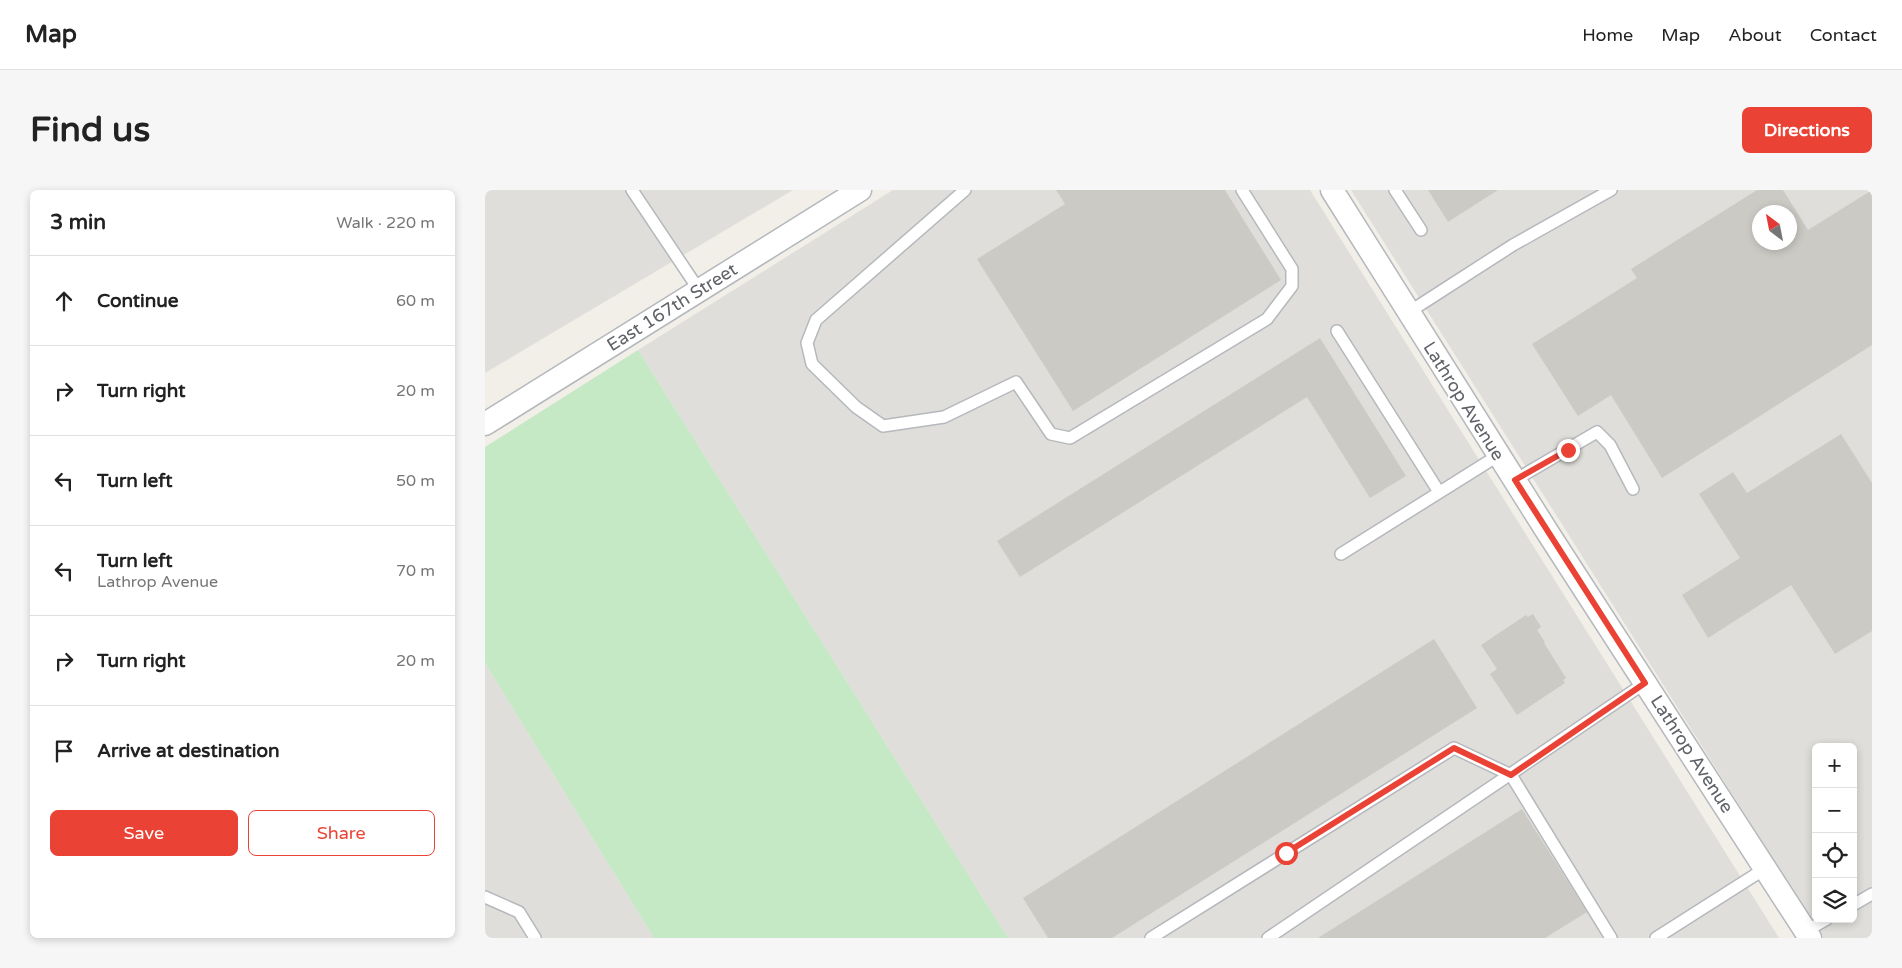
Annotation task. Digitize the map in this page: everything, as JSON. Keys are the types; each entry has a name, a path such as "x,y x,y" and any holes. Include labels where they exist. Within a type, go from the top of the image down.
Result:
{"street":[{"name":"East 167th Street","path":"485,424 860,190"},
{"name":"Lathrop Avenue","path":"1331,190 1808,935"}],"lane":[{"path":"633,190 699,290"},
{"path":"965,190 816,320 807,343 812,364 856,407 883,426 944,417 1016,382 1051,434 1070,438 1267,318 1292,286 1292,268 1242,190"},
{"path":"1395,190 1421,230"},
{"path":"1409,312 1513,245 1611,190"},
{"path":"1337,331 1439,492"},
{"path":"1515,480 1597,432 1610,445 1633,489"},
{"path":"1341,554 1499,455"},
{"path":"1268,938 1645,683"},
{"path":"1151,938 1454,748 1511,775 1611,938"},
{"path":"1656,938 1765,868"},
{"path":"1857,903 1872,894"},
{"path":"485,897 519,912 535,938"},
{"path":"1808,935 1822,923"}],"shaded area":[{"path":"485,190 793,190 485,373"},
{"path":"893,190 1310,190 1779,938 1008,938 638,350"},
{"path":"1351,190 1872,190 1872,938 1823,938 1814,923 1857,923 1857,743 1812,743 1812,921"},
{"path":"485,663 654,938 485,938"}],"green space":[{"path":"638,350 1008,938 654,938 485,663 485,447"}],"building":[{"path":"1056,190 1225,190 1281,280 1073,411 977,259 1065,204"},
{"path":"1428,190 1498,190 1448,222"},
{"path":"1757,190 1783,190 1792,205 1752,205 1752,250 1797,250 1797,212 1808,230 1872,190 1872,345 1662,478 1611,395 1578,416 1532,344 1637,278 1631,269"},
{"path":"1320,338 1406,476 1370,498 1307,397 1020,577 997,541"},
{"path":"1841,434 1872,483 1872,631 1835,654 1791,585 1708,638 1682,595 1740,558 1699,494 1733,472 1747,493"},
{"path":"1533,614 1541,627 1537,630 1566,678 1563,680 1565,683 1517,715 1490,674 1497,669 1481,645 1526,615 1528,617"},
{"path":"1434,639 1477,708 1112,938 1048,938 1023,898"},
{"path":"1522,809 1587,912 1545,938 1318,938"}],"route":[{"path":"1286,853 1454,748 1511,775 1645,683 1515,480 1568,450"}]}
